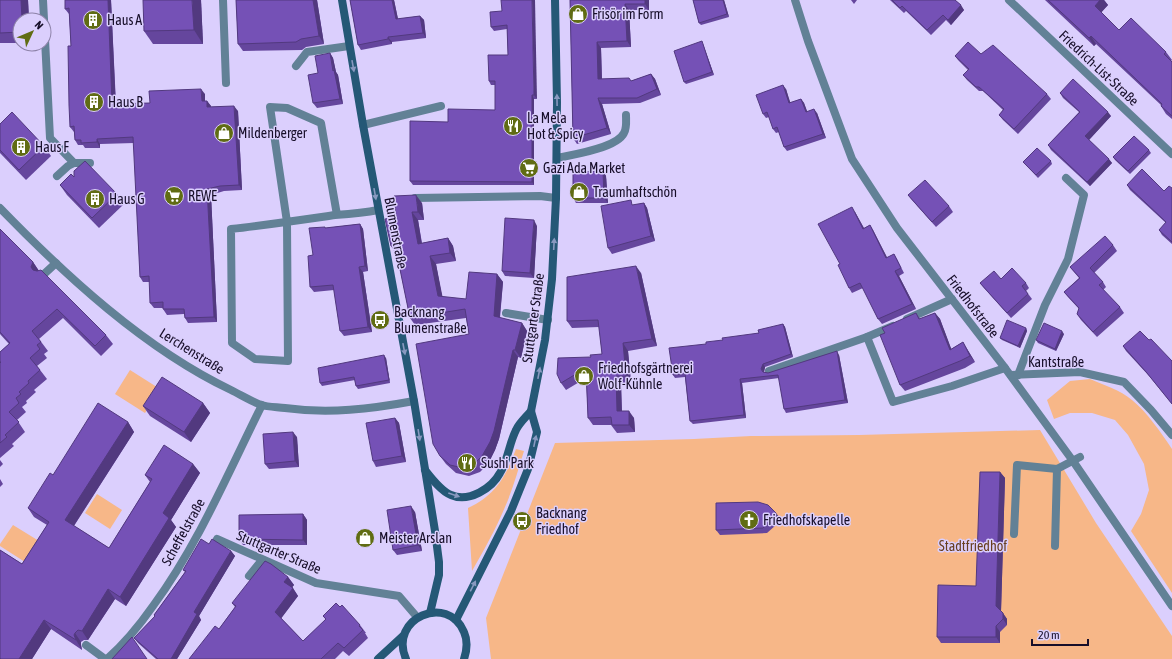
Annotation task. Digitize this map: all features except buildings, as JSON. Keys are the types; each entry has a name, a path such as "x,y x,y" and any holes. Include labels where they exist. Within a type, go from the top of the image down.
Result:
{"street":[{"path":"43,0 50,138 74,163"},
{"path":"223,0 226,83"},
{"name":"Blumenstraße","path":"342,0 378,210 414,401 439,562 438,582 430,613"},
{"name":"Stuttgarter Straße","path":"456,620 511,511 528,469 537,432 531,411 548,320 552,279 556,198 557,158 555,0"},
{"name":"Friedhofstraße","path":"795,0 808,41 852,159 897,228 1005,368 1014,375 1076,459 1172,606"},
{"name":"Friedrich-List-Straße","path":"1009,0 1172,154"},
{"path":"296,66 307,52 349,46"},
{"path":"363,125 441,106"},
{"path":"337,215 321,123 287,108 270,107 287,222 288,362 255,358 232,343 231,229 287,222 337,215 378,210"},
{"path":"557,158 604,147 619,140 624,134 626,114"},
{"path":"57,176 68,166 74,163 90,163"},
{"path":"1014,375 1045,305 1068,259 1084,195 1066,178"},
{"path":"415,198 540,196 556,198"},
{"name":"Lerchenstraße","path":"0,208 92,296 158,346 216,382 262,405 302,411 325,412 366,409 414,401"},
{"path":"44,276 56,263"},
{"path":"769,371 867,337 952,299"},
{"path":"506,313 548,320"},
{"path":"867,337 893,402 952,386 1005,368"},
{"name":"Kantstraße","path":"1014,375 1080,372 1124,382 1172,436"},
{"name":"Scheffelstraße","path":"106,659 120,648 132,634 167,587 200,531 262,405"},
{"path":"424,470 438,485 451,495 466,497 472,496 484,490 501,473 516,429 531,411"},
{"path":"1014,534 1017,465 1057,469 1076,459"},
{"path":"1055,546 1057,469"},
{"name":"Stuttgarter Straße","path":"216,539 316,583 399,596 417,618"},
{"path":"249,576 262,560"},
{"path":"406,659 402,645 403,636 406,629 417,618 430,613 439,613 456,620 462,628 466,638 467,648 464,658"},
{"path":"378,659 403,636"},
{"path":"86,644 106,659"}],"green space":[{"path":"130,370 160,389 145,413 115,394"},
{"path":"1090,379 1127,396 1138,405 1149,417 1172,449 1172,593 1131,531 1141,514 1149,490 1144,464 1128,435 1115,420 1092,413 1070,413 1054,419 1047,400 1070,381"},
{"name":"Stadtfriedhof","path":"1040,430 1096,523 1172,636 1172,659 491,659 486,618 555,443 751,436 859,435"},
{"path":"516,449 524,451 510,493 494,531 472,571 468,508 486,497 499,484"},
{"path":"97,494 122,510 110,529 85,513"},
{"path":"13,525 39,541 25,562 0,546"}],"place":[{"name":"Frisör im Form","path":"578,14"},
{"name":"Haus A","path":"93,20"},
{"name":"Haus B","path":"94,102"},
{"name":"La Mela Hot & Spicy","path":"513,126"},
{"name":"Mildenberger","path":"224,133"},
{"name":"Haus F","path":"21,147"},
{"name":"Gazi Ada Market","path":"529,168"},
{"name":"Traumhaftschön","path":"579,192"},
{"name":"REWE","path":"174,196"},
{"name":"Haus G","path":"95,199"},
{"name":"Backnang Blumenstraße","path":"380,320"},
{"name":"Friedhofsgärtnerei Wolf-Kühnle","path":"584,376"},
{"name":"Sushi Park","path":"467,463"},
{"name":"Friedhofskapelle","path":"749,520"},
{"name":"Backnang Friedhof","path":"522,521"},
{"name":"Meister Arslan","path":"365,538"}]}
